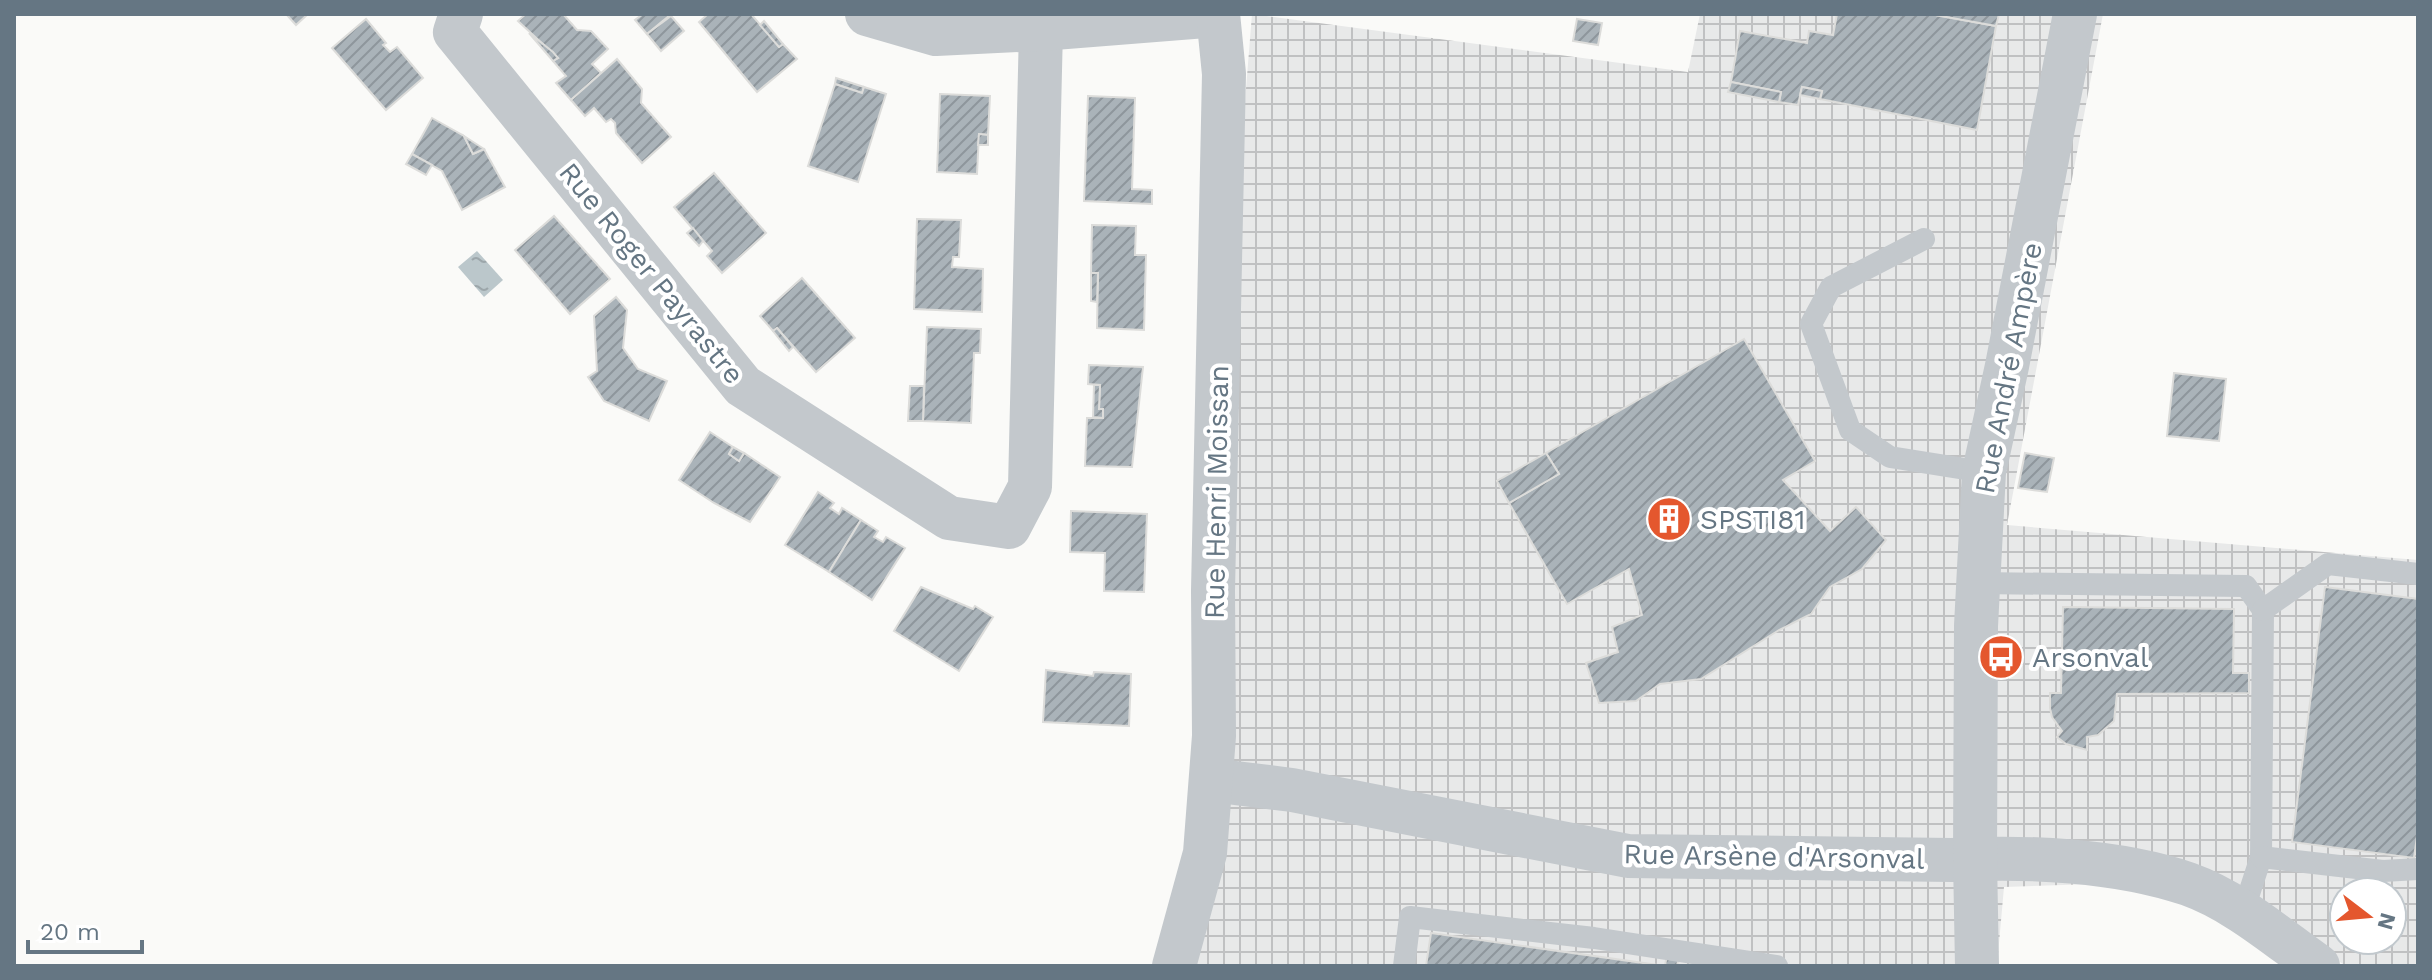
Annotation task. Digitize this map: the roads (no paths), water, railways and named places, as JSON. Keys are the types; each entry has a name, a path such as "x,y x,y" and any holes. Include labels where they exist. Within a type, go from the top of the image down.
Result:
{"street":[{"name":"Rue Roger Payrastre","path":"461,14 455,32 743,386 949,518 1009,527 1030,487 1041,29"},
{"path":"867,14 936,34 1041,29 1218,14"},
{"name":"Rue Henri Moissan","path":"1174,966 1205,853 1211,780 1224,74 1218,14"},
{"name":"Rue André Ampère","path":"1977,966 1978,583 1984,472 2075,14"},
{"name":"Rue Arsène d'Arsonval","path":"1211,780 1292,790 1628,856 1975,859 2117,867 2190,885 2243,912 2318,966"}],"lane":[{"path":"1924,239 1831,287 1811,324 1850,430 1890,457 1984,472"},
{"path":"2263,610 2328,564 2418,574"},
{"path":"1978,583 2246,586 2263,610 2261,857 2243,912"},
{"path":"2261,857 2383,871 2418,869"},
{"path":"1404,966 1410,917 1594,938 1762,965"}],"water":[{"path":"477,251 503,280 484,297 458,267"}],"place":[{"name":"SPSTI81","path":"1669,519"},
{"name":"Arsonval","path":"2001,657"}]}
